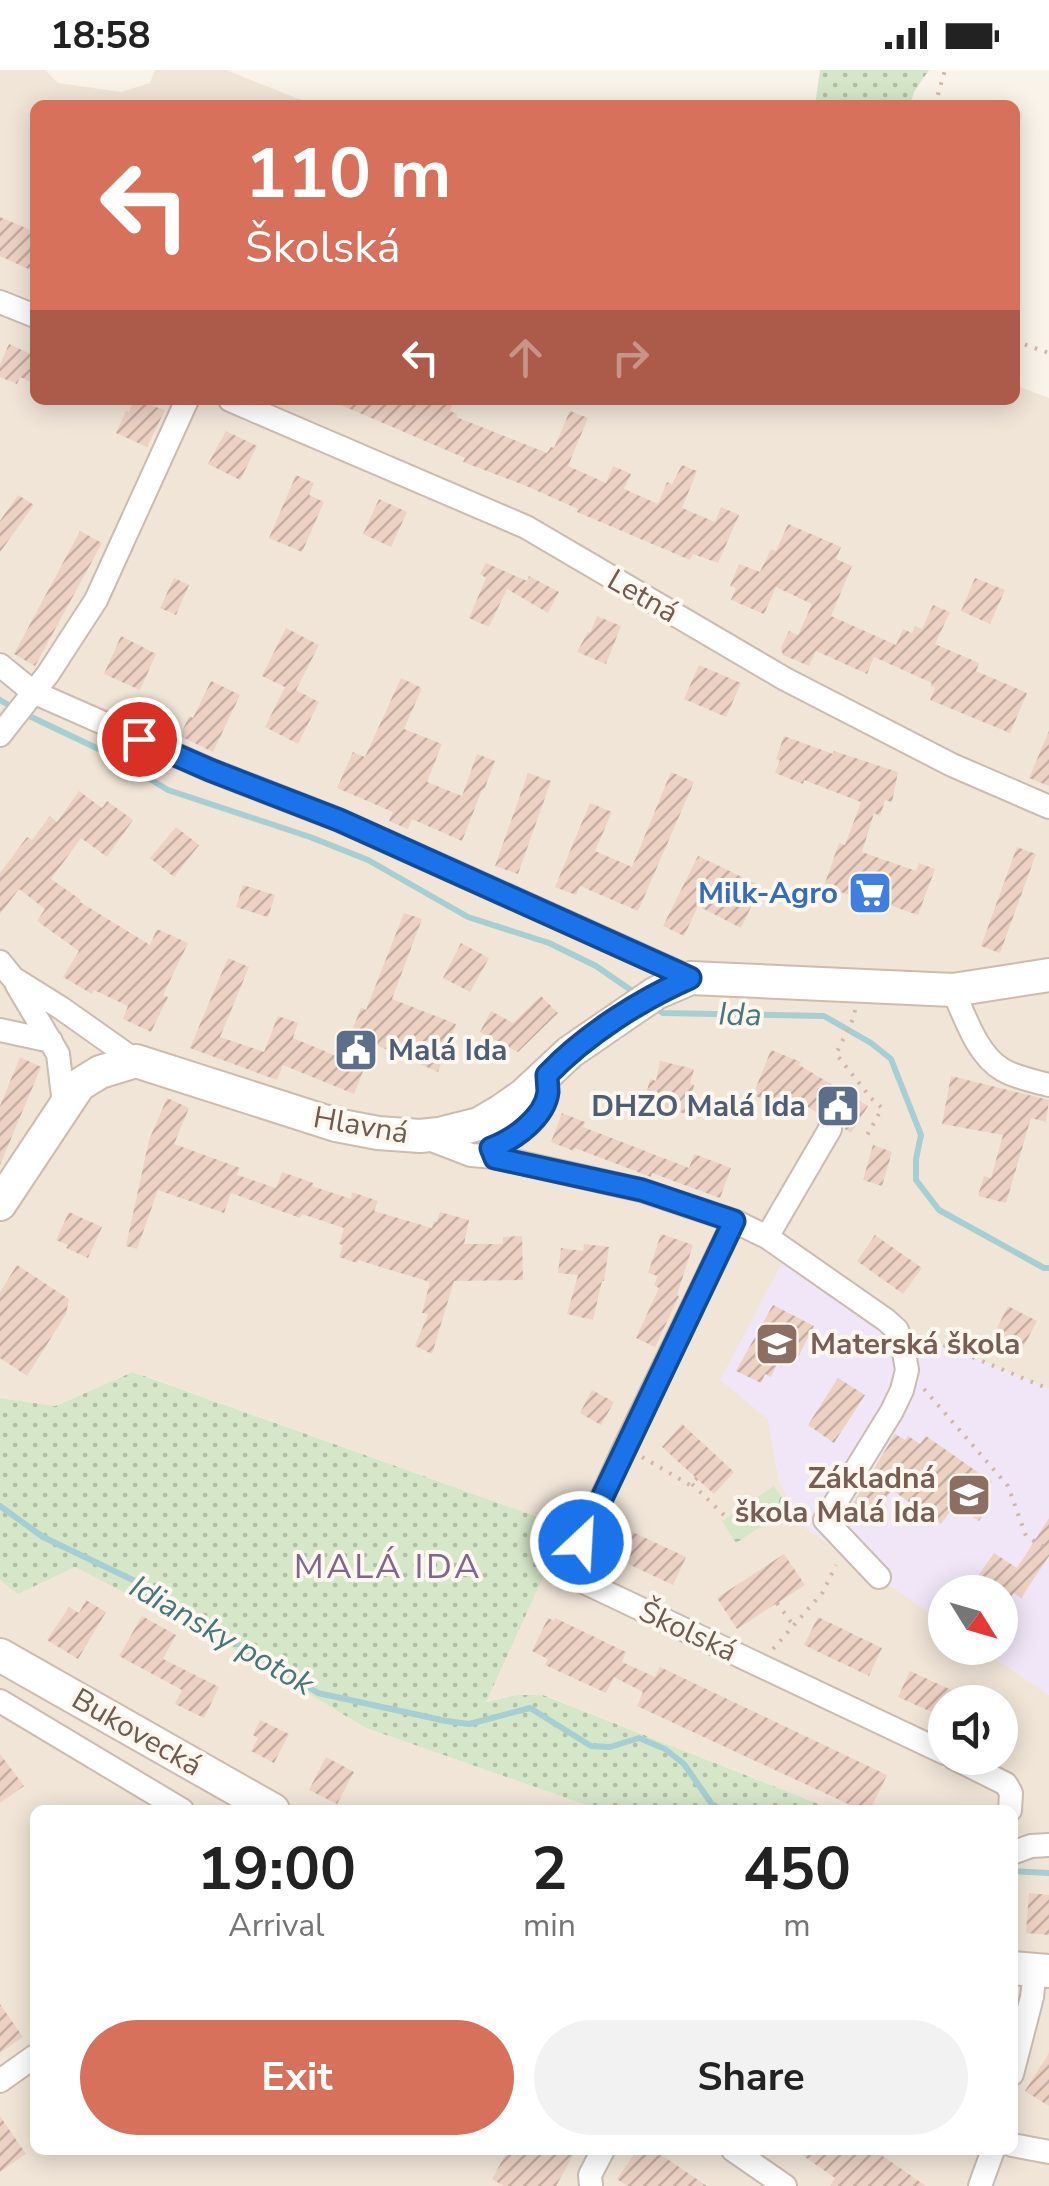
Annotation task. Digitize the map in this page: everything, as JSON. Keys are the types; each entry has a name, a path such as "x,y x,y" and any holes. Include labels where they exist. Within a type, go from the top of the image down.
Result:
{"main road":[{"name":"Hlavná","path":"136,1061 336,1125 378,1134 420,1136 458,1131 488,1143 524,1096 570,1052 656,993 690,978 954,990 1049,975"},
{"path":"0,1204 79,1086 100,1072 136,1061"},
{"name":"Bukovecká","path":"0,1655 264,1805"}],"street":[{"path":"0,302 30,314"},
{"path":"4,730 48,674 96,600 185,405"},
{"name":"Letná","path":"242,405 526,527 786,679 952,765 1049,807"},
{"path":"0,665 30,696 339,820 690,978"},
{"path":"6,970 58,1054 64,1105"},
{"path":"6,970 136,1061"},
{"path":"954,990 992,1063 1013,1075 1049,1085"},
{"path":"0,1030 51,1041"},
{"path":"767,1237 830,1128"},
{"path":"488,1143 734,1221 767,1237 897,1330 908,1370 902,1390 825,1520 879,1577"},
{"name":"Školská","path":"734,1221 567,1574 928,1746"},
{"path":"0,1702 174,1805"},
{"path":"988,1775 1006,1784 1011,1793 1010,1805"},
{"path":"1018,1851 1049,1845"},
{"path":"1018,2051 1032,1997 1032,1969"},
{"path":"0,2080 30,2059"},
{"path":"1018,2146 1049,2152"},
{"path":"592,2186 590,2175 600,2155"},
{"path":"740,2155 785,2186"},
{"path":"980,2186 991,2155"}],"path":[{"path":"936,100 945,70"},
{"path":"1020,343 1049,353"},
{"path":"854,1017 836,1054 882,1108 864,1141"},
{"path":"897,1330 1049,1389"},
{"path":"908,1370 1008,1486 1026,1536 1049,1550"},
{"path":"624,1449 692,1484 727,1518"},
{"path":"692,1484 697,1478"},
{"path":"764,1668 776,1644 823,1592 847,1543"},
{"path":"777,1603 793,1625"}],"shaded area":[{"path":"0,70 45,70 58,83 121,92 150,83 155,70 226,70 301,100 30,100 30,405 1020,405 1020,387 1049,398 1049,1389 897,1330 768,1419 779,1481 803,1526 928,1611 928,1665 1005,1665 1049,1695 1049,2186 0,2186 0,1580 18,1593 75,1566 223,1643 366,1728 588,1805 30,1805 30,2155 1018,2155 1018,1805 821,1805 544,1695 516,1695 485,1702 566,1527 134,1372 54,1406 0,1398"},
{"path":"788,1252 897,1330 1049,1389 1049,1695 1005,1665 1018,1665 1018,1575 928,1575 928,1611 803,1526 779,1481 768,1419 720,1380"}],"green space":[{"path":"820,70 929,70 912,100 816,100"},
{"path":"133,1372 566,1527 486,1702 516,1695 543,1695 821,1805 587,1805 366,1728 223,1643 75,1567 18,1594 0,1580 0,1398 55,1406"},
{"path":"774,1486 789,1508 736,1543 722,1521"}],"building":[{"path":"0,217 30,230 30,270 0,256"},
{"path":"9,344 30,354 30,382 20,377 17,384 0,377 0,364"},
{"path":"132,405 165,410 147,447 116,433 126,411"},
{"path":"341,405 452,405 450,411 456,417 547,453 554,448 570,411 588,418 568,466 606,483 613,466 631,474 624,489 658,504 667,482 672,484 682,465 697,471 682,508 715,522 721,507 739,515 718,563 693,554 690,560 524,485 463,462 465,458"},
{"path":"226,431 257,446 240,480 208,464"},
{"path":"296,475 314,483 309,495 324,502 302,552 269,538"},
{"path":"18,495 34,505 0,552 0,521"},
{"path":"379,499 407,512 391,547 363,534"},
{"path":"788,524 841,547 836,559 852,566 831,616 896,645 903,629 912,633 915,626 922,629 933,605 950,612 935,644 979,663 976,671 1027,693 1010,733 930,700 935,688 932,683 874,657 867,674 816,651 809,666 783,655 781,648 789,631 798,635 812,604 776,587 764,614 731,600 736,588 730,586 739,564 760,572 771,549 776,551"},
{"path":"80,531 102,543 35,666 14,654"},
{"path":"486,563 527,581 529,576 559,592 548,613 507,589 489,627 469,618 486,578 480,574"},
{"path":"174,578 189,585 176,615 160,608"},
{"path":"975,578 1005,590 990,624 961,611"},
{"path":"597,616 621,626 606,664 577,652"},
{"path":"286,628 319,645 296,690 319,702 298,744 265,727 285,687 262,676"},
{"path":"121,636 156,654 140,690 104,674"},
{"path":"699,665 741,683 726,717 684,699"},
{"path":"401,678 422,688 404,729 442,744 427,782 462,796 477,754 495,761 462,841 412,819 408,829 389,821 393,812 337,788 353,752 365,757"},
{"path":"211,681 240,695 213,752 180,736"},
{"path":"1049,731 1049,786 1029,778"},
{"path":"784,736 898,772 892,802 885,800 880,816 874,813 862,852 916,871 919,863 935,869 918,915 883,903 880,909 824,886 839,843 845,845 861,802 775,773"},
{"path":"671,772 694,782 638,911 580,886 576,895 555,887 590,803 612,812 595,851 632,867"},
{"path":"528,773 551,781 518,874 495,866"},
{"path":"79,791 102,808 107,801 133,820 107,857 81,838 51,879 80,902 150,945 157,929 188,943 163,995 168,997 151,1032 123,1019 128,1006 94,990 92,994 63,977 79,951 37,921 45,909 19,889 0,914 0,873 27,837 32,840 50,816 57,822"},
{"path":"176,827 199,845 174,877 150,858"},
{"path":"1017,847 1036,854 1000,953 981,946"},
{"path":"698,856 761,886 741,928 698,906 684,936 663,926"},
{"path":"243,885 275,895 268,917 236,907"},
{"path":"404,913 422,919 392,999 456,1024 438,1072 374,1044 354,1094 283,1065 277,1080 190,1048 228,958 249,967 220,1037 264,1052 278,1016 298,1023 293,1038 341,1058 361,1008 366,1010"},
{"path":"461,943 489,958 470,992 443,978"},
{"path":"541,996 558,1013 518,1052 480,1032 491,1011 513,1023"},
{"path":"771,1050 801,1062 799,1065 868,1106 851,1133 838,1117 823,1116 788,1095 783,1107 753,1095"},
{"path":"20,1057 41,1067 0,1165 0,1106"},
{"path":"660,1061 694,1069 688,1114 644,1104 650,1079 656,1081"},
{"path":"951,1076 1049,1100 1046,1122 1031,1118 1006,1203 978,1196 984,1176 991,1178 1003,1135 942,1124"},
{"path":"167,1098 189,1108 174,1144 240,1168 237,1175 276,1188 282,1172 351,1199 352,1192 378,1201 374,1211 432,1228 440,1212 469,1220 464,1244 503,1244 503,1237 522,1236 523,1280 454,1281 432,1354 415,1346 428,1314 422,1313 430,1282 339,1257 344,1228 302,1214 300,1218 231,1193 224,1213 158,1190 137,1249 126,1246 149,1140"},
{"path":"562,1113 585,1122 583,1127 689,1168 694,1154 731,1168 720,1198 551,1142"},
{"path":"873,1145 892,1152 882,1186 863,1180"},
{"path":"69,1212 102,1227 88,1258 56,1240"},
{"path":"661,1234 693,1245 679,1296 655,1347 636,1338 659,1288 654,1285 658,1276 648,1273"},
{"path":"875,1235 922,1268 903,1294 857,1261"},
{"path":"584,1244 609,1247 593,1320 567,1314 578,1275 558,1273 561,1248 583,1251"},
{"path":"17,1265 69,1299 66,1314 27,1376 0,1358 0,1292"},
{"name":"Materská škola","path":"773,1305 814,1326 797,1359 789,1354 782,1367 777,1364 771,1377 765,1374 761,1383 736,1371"},
{"path":"1008,1306 1037,1321 1019,1355 996,1343 1002,1331 997,1328"},
{"path":"838,1378 865,1395 834,1443 808,1425"},
{"path":"592,1390 614,1402 601,1425 580,1413"},
{"path":"682,1424 734,1472 714,1494 662,1447"},
{"path":"895,1434 920,1444 926,1436 992,1482 982,1498 990,1503 979,1521 955,1505 941,1524 892,1490 874,1517 853,1503"},
{"path":"1049,1518 1049,1556 1021,1598 1018,1575 979,1575 994,1553 1017,1568"},
{"path":"624,1528 686,1557 673,1585 611,1556"},
{"path":"784,1554 805,1585 737,1629 717,1598"},
{"path":"86,1600 106,1612 78,1659 47,1640 69,1607 79,1613"},
{"path":"142,1616 176,1635 163,1659 219,1687 204,1718 175,1704 182,1690 119,1656"},
{"path":"818,1617 882,1648 869,1676 804,1645"},
{"path":"548,1618 555,1618 626,1652 622,1662 655,1677 660,1667 887,1775 872,1805 850,1805 637,1706 643,1692 614,1677 606,1693 545,1665 548,1659 532,1651"},
{"path":"910,1671 941,1685 928,1685 928,1710 898,1697"},
{"path":"260,1720 289,1734 274,1763 251,1751 258,1738 253,1735"},
{"path":"0,1754 24,1786 0,1803"},
{"path":"326,1757 354,1772 337,1804 309,1790"},
{"path":"1029,1893 1049,1895 1049,1935 1026,1933"},
{"path":"0,2004 23,2037 0,2053"},
{"path":"1049,2053 1049,2106 1025,2091"},
{"path":"0,2116 26,2154 0,2172"},
{"path":"505,2155 573,2155 556,2186 504,2186 492,2179"},
{"path":"634,2155 661,2155 707,2186 627,2186 617,2179"},
{"path":"802,2155 881,2155 926,2186 830,2186 835,2178"}],"waterway":[{"name":"Ida","path":"0,700 14,708"},
{"name":"Ida","path":"25,714 107,753 168,790 368,860 468,917 549,943 596,966 638,995"},
{"name":"Ida","path":"656,1008 663,1013 824,1016 871,1043 891,1059 921,1135 916,1180 939,1210 1049,1268"},
{"name":"Idiansky potok","path":"0,1506 43,1537 137,1582 318,1693 469,1724 530,1708 591,1746 610,1747 639,1738 665,1749 684,1764 713,1805"},
{"name":"Idiansky potok","path":"1018,1871 1049,1873"}],"place":[{"name":"Milk-Agro","path":"870,893"},
{"name":"Malá Ida","path":"356,1050"},
{"name":"DHZO Malá Ida","path":"838,1106"},
{"name":"Materská škola","path":"777,1344"},
{"name":"Základná škola Malá Ida","path":"969,1495"}],"district":[{"name":"MALÁ IDA","path":"388,1566"}],"route":[{"path":"139,739 339,820 690,978 656,993 570,1052 547,1075 548,1091 536,1117 521,1131 491,1148 495,1158 642,1190 734,1221 581,1542"}]}
